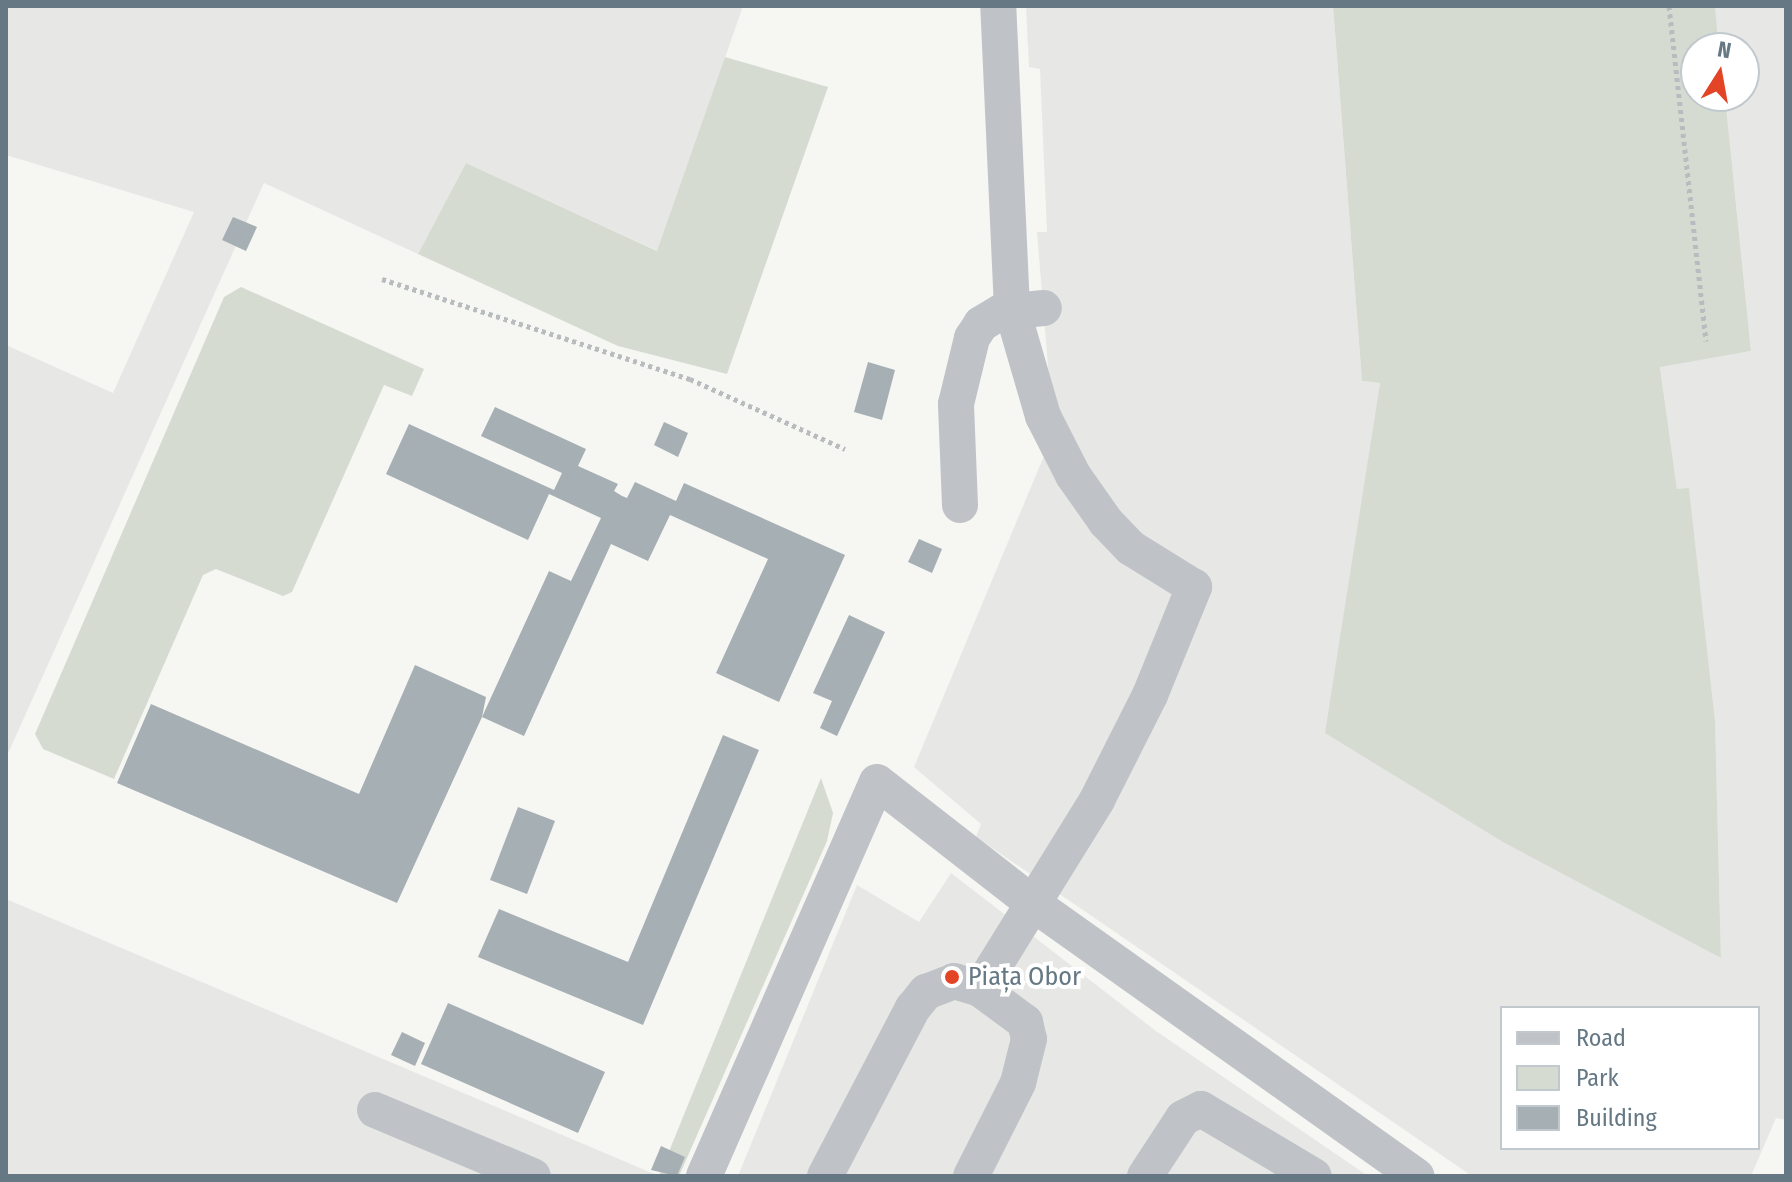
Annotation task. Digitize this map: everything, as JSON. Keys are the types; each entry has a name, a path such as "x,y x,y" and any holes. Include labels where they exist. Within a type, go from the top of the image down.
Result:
{"street":[{"path":"980,989 1035,905 1124,748 1194,587 1131,548 1106,522 1073,475 1043,416 1028,309 998,6"},
{"path":"960,505 956,404 963,367 981,324 1028,309"},
{"path":"704,1176 877,782 1035,905 1417,1176"},
{"path":"825,1176 926,992 954,981 980,989 1025,1022 1029,1039 1018,1083 971,1176"},
{"path":"1152,1174 1183,1118 1201,1109 1314,1176"},
{"path":"375,1110 533,1176"}],"path":[{"path":"1669,6 1706,341"},
{"path":"382,279 690,379 845,449"}],"shaded area":[{"path":"6,6 743,6 658,251 466,163 418,254 264,183 6,758 6,345 113,393 194,212 6,155"},
{"path":"1026,6 1333,6 1362,381 1380,383 1326,733 1721,958 1715,720 1689,489 1677,489 1660,366 1751,351 1727,112 1760,112 1760,32 1717,32 1715,6 1786,6 1786,1120 1776,1118 1751,1176 1472,1176 976,837 981,824 914,767 1046,451 1049,378 1037,232 1047,232 1040,69 1029,67"},
{"name":"Piața Obor","path":"951,873 1156,1031 1368,1176 738,1176 857,885 919,922"},
{"path":"6,899 659,1176 6,1176"}],"green space":[{"path":"1333,6 1715,6 1717,32 1680,32 1680,112 1727,112 1751,351 1660,367 1677,489 1689,488 1715,720 1721,958 1503,842 1325,733 1380,383 1362,381"},
{"path":"725,57 828,87 727,374 618,346 418,254 466,163 657,251"},
{"path":"241,287 424,369 412,396 384,385 292,592 283,596 216,569 203,575 114,779 43,749 35,734 224,297"},
{"path":"821,778 833,813 827,841 679,1176 659,1176"}],"building":[{"path":"233,217 257,227 246,251 222,240"},
{"path":"868,362 895,370 882,420 854,412"},
{"path":"495,407 586,449 578,466 618,484 614,491 622,496 627,498 635,482 676,501 684,483 845,555 779,702 716,673 768,559 670,515 648,561 611,544 524,736 482,717 549,571 571,581 601,518 549,494 528,540 386,474 409,424 554,490 562,473 481,436"},
{"path":"664,422 688,433 678,457 654,445"},
{"path":"919,539 942,549 932,573 908,562"},
{"path":"849,615 885,632 837,736 820,728 832,701 813,693"},
{"path":"415,665 486,697 482,717 397,903 117,783 151,704 359,794"},
{"path":"723,735 759,750 643,1025 478,957 499,909 628,962"},
{"path":"518,807 555,821 527,894 490,880"},
{"path":"448,1003 605,1072 578,1133 421,1064"},
{"path":"402,1032 425,1043 415,1066 391,1055"},
{"path":"661,1146 685,1157 677,1176 651,1170"}],"place":[{"name":"Piața Obor","path":"952,977"}]}
